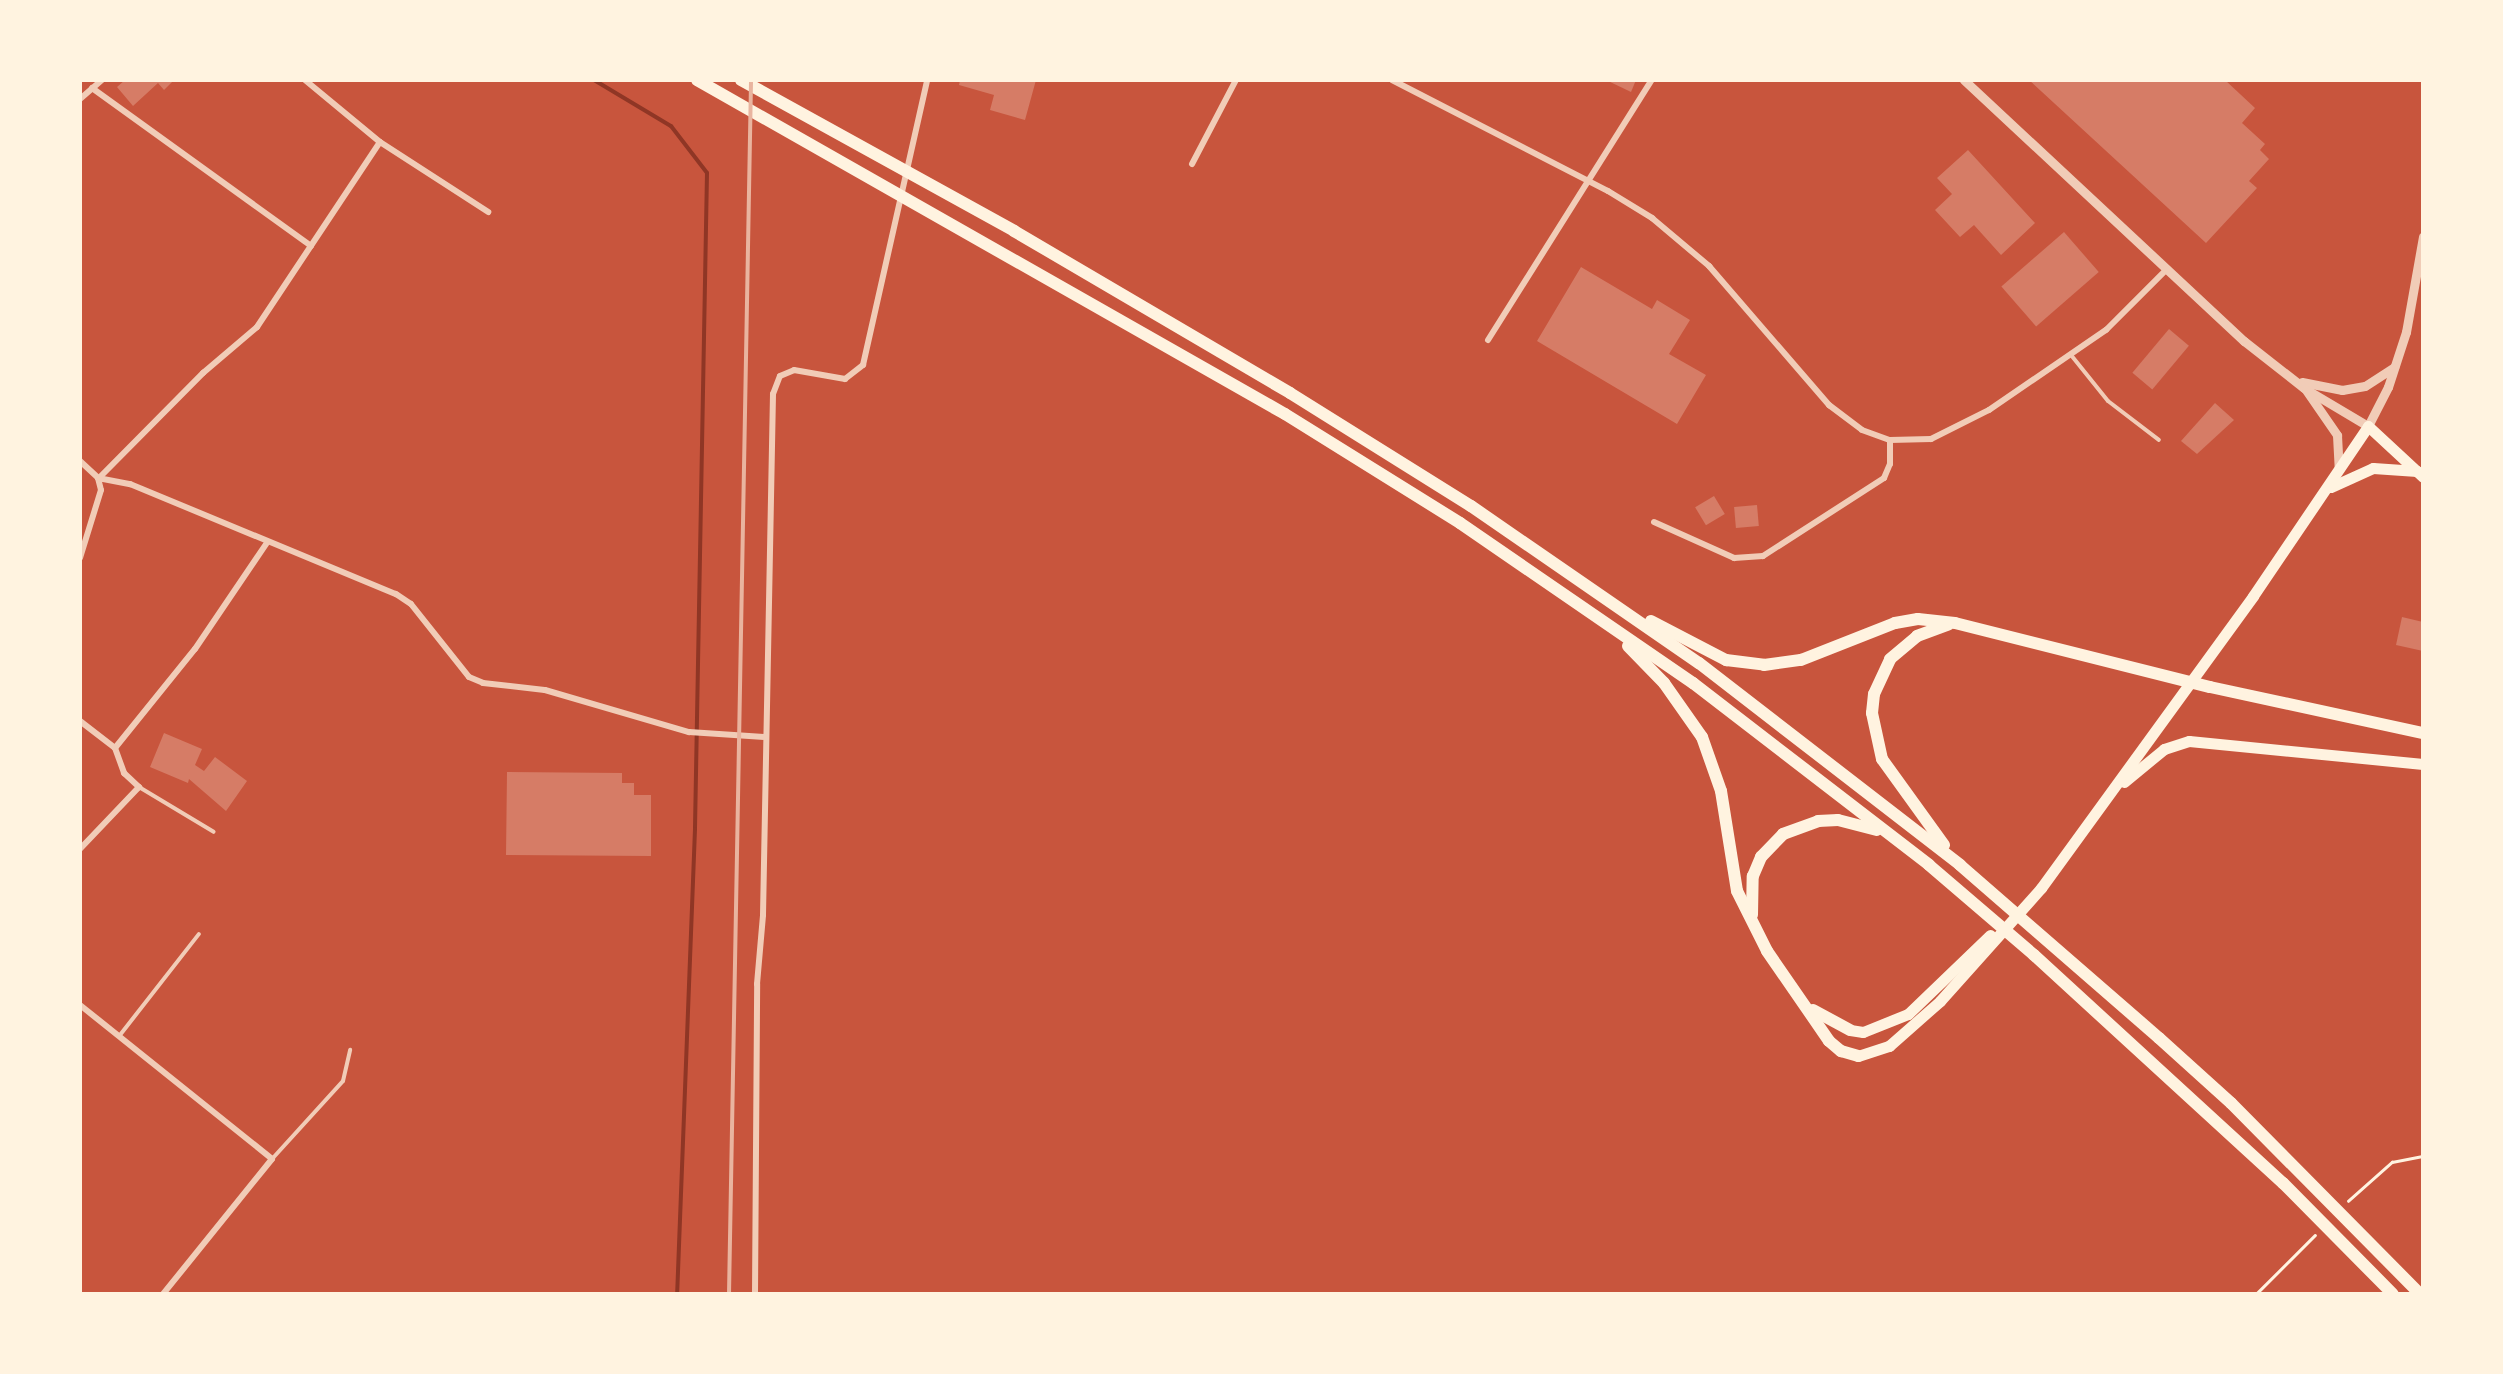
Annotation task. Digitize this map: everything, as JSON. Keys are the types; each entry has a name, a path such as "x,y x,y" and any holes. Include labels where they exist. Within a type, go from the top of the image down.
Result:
{"highway":[{"path":"697,80 1285,414 1460,523 1606,622 1779,746 1892,836 2146,1054 2393,1294"},
{"path":"741,80 1014,231 1290,393 1613,602 1790,730 1960,866 2231,1103 2420,1294"},
{"path":"1613,602 1696,647 1749,665 1801,660 1895,623 1918,619 1955,623 2194,684 2423,733"},
{"path":"1606,622 1664,682 1702,737 1721,791 1737,891 1752,922 1829,1041 1841,1051 1858,1056"},
{"path":"1955,623 1917,636 1890,658 1879,678 1872,713 1882,760 1894,781 1960,866"},
{"path":"1752,922 1751,885 1756,867 1776,840 1791,829 1838,820 1892,836"},
{"path":"1806,1004 1850,1030"}],"main road":[{"path":"1858,1056 1889,1046 1976,958 2038,885 2170,713 2368,426 2420,474"},
{"path":"2324,492 2373,468 2420,474"},
{"path":"2098,808 2164,748 2189,741 2423,764"},
{"path":"1850,1030 1863,1032 1908,1014 1976,958"}],"street":[{"path":"80,99 102,80"},
{"path":"305,80 380,142 488,212"},
{"path":"754,1294 772,406 780,376 800,370 845,380 859,372 868,354 927,80"},
{"path":"1192,164 1236,80"},
{"path":"1392,80 1587,180 1680,240 1728,286 1829,404 1862,430 1890,440 1916,442 1952,431 2106,330 2166,270"},
{"path":"1488,340 1652,80"},
{"path":"1964,80 2166,270 2292,379 2368,426 2396,366 2406,332 2423,237"},
{"path":"92,88 311,246"},
{"path":"80,558 99,505 98,478 204,372 250,335 380,142"},
{"path":"2292,379 2342,390 2365,386 2396,366"},
{"path":"2304,388 2336,436 2339,470"},
{"path":"1654,522 1734,558 1763,556 1884,478 1890,464 1890,440"},
{"path":"80,461 98,478 130,484 266,544 382,587 411,604 469,677 496,686 546,690 689,732 765,737"},
{"path":"115,748 196,649 266,544"},
{"path":"80,720 115,748 124,773 139,788 80,848"},
{"path":"80,1005 272,1159 163,1294"}],"lane":[{"path":"2071,354 2108,401 2160,440"},
{"path":"139,788 214,832"},
{"path":"120,1035 199,934"},
{"path":"272,1159 342,1081 350,1050"}],"path":[{"path":"2363,1186 2392,1162 2423,1156"},
{"path":"2256,1294 2300,1250"}],"building":[{"path":"125,80 174,80 164,90 158,83 133,106 117,87"},
{"path":"960,80 1036,80 1025,120 990,110 994,95 959,85"},
{"path":"1606,80 1636,80 1631,92"},
{"path":"2029,80 2225,80 2255,108 2242,123 2265,144 2260,150 2269,159 2249,181 2257,188 2206,243"},
{"path":"1968,150 2035,223 2001,255 1974,225 1960,237 1935,210 1952,194 1937,178"},
{"path":"2064,232 2099,272 2036,326 2001,286"},
{"path":"1581,267 1652,309 1657,300 1690,320 1669,354 1706,375 1677,424 1537,341"},
{"path":"2169,329 2189,346 2152,389 2132,373"},
{"path":"2215,403 2234,420 2197,454 2181,441"},
{"path":"1714,496 1725,514 1706,525 1695,507"},
{"path":"1757,505 1759,526 1736,528 1734,507"},
{"path":"2402,617 2423,622 2423,651 2396,645"},
{"path":"164,733 202,749 195,765 204,771 215,757 247,781 226,811 189,779 188,783 150,767"},
{"path":"507,772 622,773 622,783 634,783 634,795 651,795 651,856 506,855"}],"waterway":[{"path":"594,80 671,126 707,173 695,829 677,1294"}],"railway":[{"path":"729,1294 751,80"}]}
